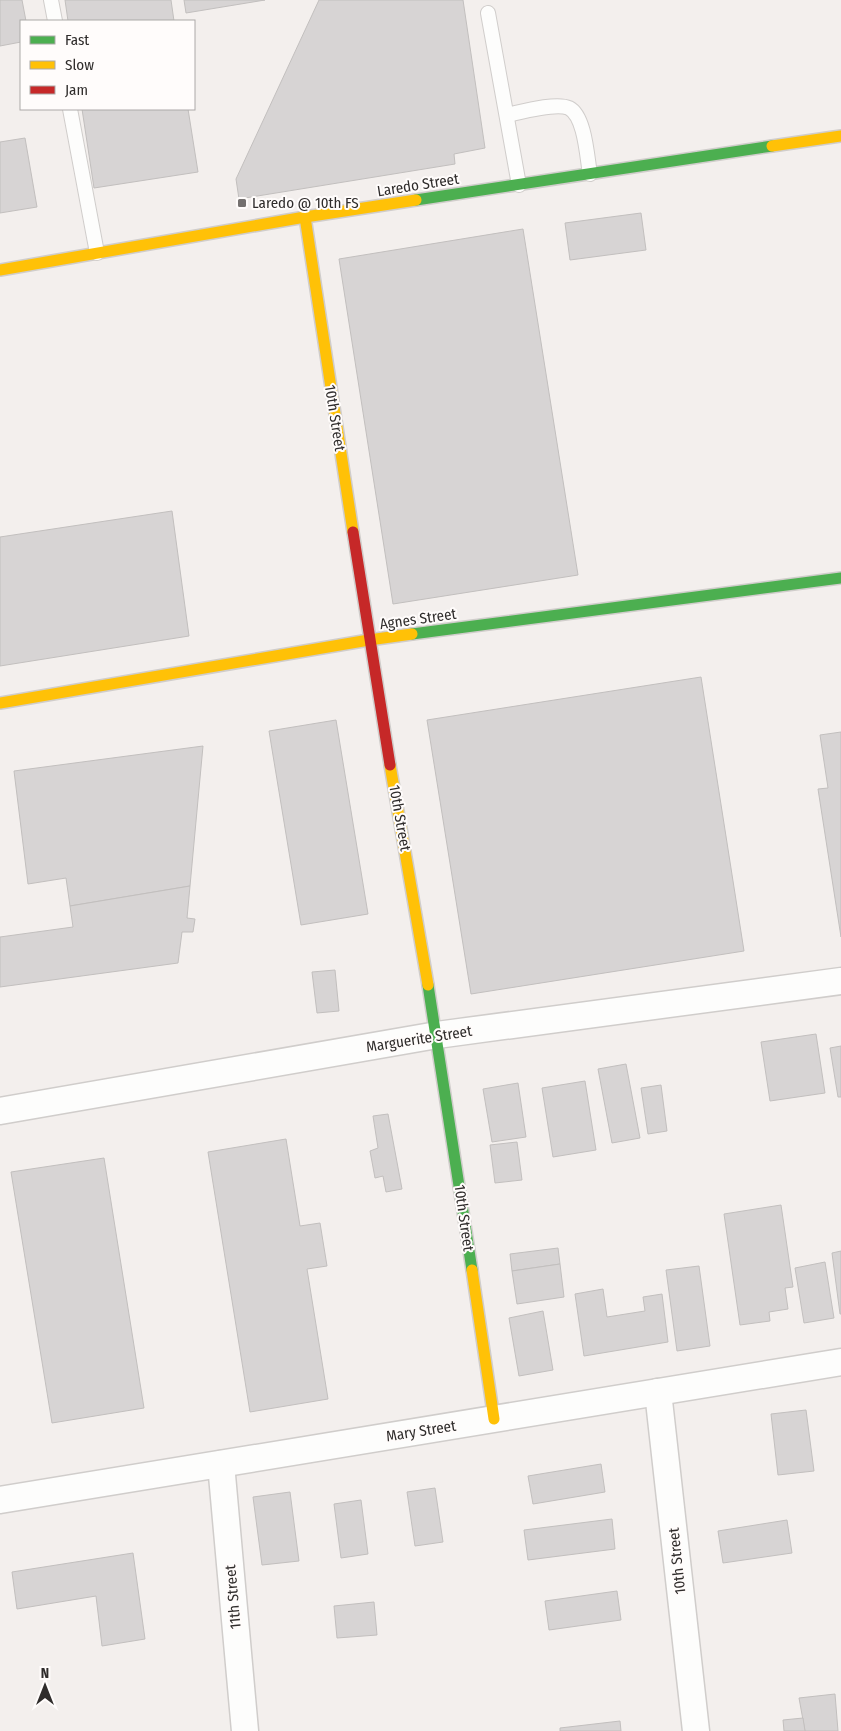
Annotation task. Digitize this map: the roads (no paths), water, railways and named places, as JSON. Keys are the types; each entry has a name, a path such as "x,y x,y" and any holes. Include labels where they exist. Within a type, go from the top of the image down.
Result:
{"main road":[{"name":"Laredo Street","path":"0,270 305,217 841,136"},
{"name":"10th Street","path":"305,217 369,640 437,1035 494,1419"},
{"name":"Agnes Street","path":"0,703 369,640 841,578"}],"street":[{"name":"Marguerite Street","path":"0,1111 437,1035 841,981"},
{"name":"Mary Street","path":"0,1500 841,1362"},
{"name":"10th Street","path":"658,1392 696,1731"},
{"name":"11th Street","path":"221,1464 244,1731"}],"lane":[{"path":"51,0 55,20"},
{"path":"488,14 519,185"},
{"path":"506,115 550,106 568,108 578,117 590,174"},
{"path":"70,110 96,253"}],"place":[{"name":"Laredo @ 10th FS","path":"242,203"}]}
